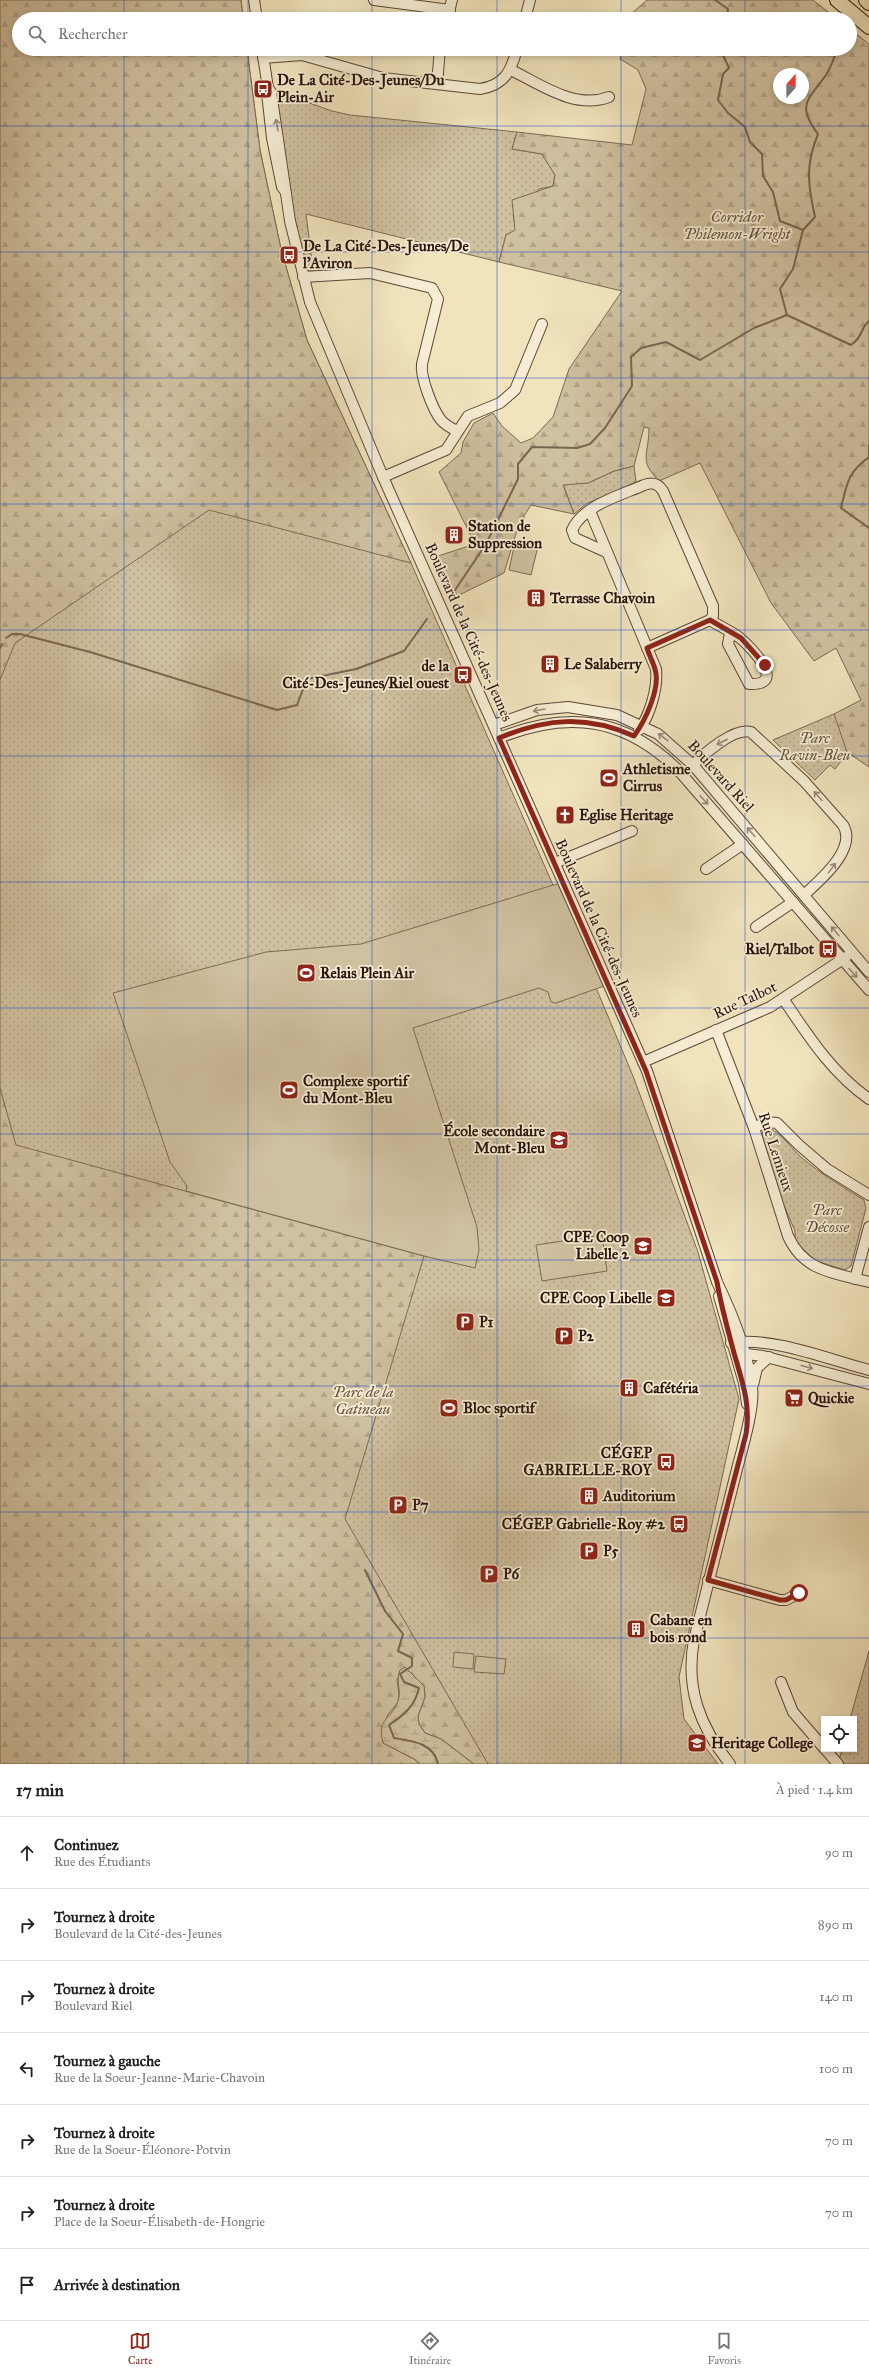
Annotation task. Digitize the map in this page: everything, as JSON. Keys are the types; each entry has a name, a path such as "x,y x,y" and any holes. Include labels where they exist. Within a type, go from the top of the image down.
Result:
{"highway":[{"path":"837,0 851,12"},
{"path":"866,0 869,3"},
{"path":"857,17 869,27"}],"street":[{"path":"254,0 256,12"},
{"path":"374,0 450,10"},
{"path":"527,12 530,0"},
{"name":"Boulevard de la Cité-des-Jeunes","path":"263,56 279,137 285,191 293,241 310,302 325,343 643,1062 717,1282 737,1347 753,1389 739,1461 708,1580 691,1654 691,1681 700,1719 711,1738 730,1764"},
{"path":"302,56 375,76 437,84 487,88 502,80 511,70 515,56"},
{"path":"437,84 439,56"},
{"path":"511,70 567,97 599,101 609,97"},
{"path":"303,277 370,273 432,288 438,299 422,364 421,374 439,417 444,423 457,430"},
{"path":"383,476 446,450 453,441 457,430 468,416 500,403 510,396 515,390 542,324"},
{"path":"606,552 579,541 573,534 574,525 590,511 649,483 661,488 713,606 713,616 710,620 647,648"},
{"path":"590,511 647,648 657,677 643,725 634,736"},
{"path":"710,620 741,638 765,665 768,671 767,678 762,682 750,684 747,680 728,644 730,633"},
{"name":"Boulevard Riel","path":"494,724 531,711 568,707 601,711 643,725 670,742 693,765 869,972"},
{"name":"Boulevard Riel","path":"499,738 531,726 565,721 599,725 634,736 648,745 672,764 869,990"},
{"path":"693,765 719,743 742,732 751,732 804,781 843,825 846,832 846,842 834,865 804,895"},
{"path":"554,863 632,831"},
{"path":"706,869 743,844"},
{"path":"756,927 793,902"},
{"name":"Rue Talbot","path":"643,1062 784,1000 852,952"},
{"path":"784,1000 826,1060 848,1083 869,1099"},
{"name":"Rue Lemieux","path":"716,1030 754,1128 793,1248 805,1261 815,1267 869,1282"},
{"path":"754,1128 766,1122 777,1123 798,1145 828,1169 869,1195"},
{"path":"855,1279 869,1227"},
{"path":"737,1347 767,1342 869,1370"},
{"path":"737,1347 869,1384"},
{"name":"Boulevard de la Cité-des-Jeunes","path":"737,1347 744,1383 748,1418"},
{"path":"753,1389 757,1368 769,1357"},
{"path":"708,1580 780,1600 786,1600 799,1593"},
{"path":"781,1682 793,1712 821,1745"},
{"path":"827,1752 838,1764"}],"green space":[{"name":"Parc de la Gatineau","path":"0,0 241,0 242,12 12,12 12,56 248,56 260,150 281,249 307,340 411,563 553,885 633,1076 698,1252 739,1399 679,1677 684,1719 718,1764 0,1764"},
{"path":"0,0 241,0 242,12 12,12 12,56 248,56 260,150 281,249 307,340 411,563 209,510 15,643 0,680"},
{"path":"647,0 813,0 828,12 633,12"},
{"name":"Corridor Philemon-Wright","path":"857,35 869,44 869,767 847,752 834,714 861,700 836,648 814,661 771,603 700,463 659,481 653,474 649,468 646,457 649,428 644,427 634,466 614,471 588,483 563,485 574,514 531,505 524,516 524,525 518,527 504,573 449,600 432,558 475,544 439,472 461,453 463,442 474,423 493,413 502,426 521,443 533,438 553,417 569,369 622,291 499,262 506,235 515,230 512,200 553,186 555,175 542,154 512,149 517,132 632,145 646,89 638,70 620,59 621,56 857,56"},
{"path":"268,88 332,111 350,115 517,132 512,149 542,154 555,175 553,186 539,189 513,215 516,230 506,235 499,262 306,214 314,276 303,277"},
{"path":"634,466 636,482 586,504 574,514 563,484 588,483 614,471"},
{"path":"515,542 538,546 531,575 509,570"},
{"name":"Parc Ravin-Bleu","path":"851,712 848,752 835,769 830,765 815,780 773,740 834,714"},
{"name":"Complexe sportif du Mont-Bleu","path":"563,882 607,985 556,1003 551,1002 548,992 539,988 413,1028 477,1227 479,1250 475,1268 424,1256 186,1191 187,1186 170,1162 113,993 266,952 361,944"},
{"path":"0,1088 16,1145 424,1256 345,1519 488,1764 474,1764 441,1739 425,1733 419,1724 418,1716 425,1697 424,1686 405,1667 397,1679 399,1694 398,1702 387,1716 383,1743 414,1759 420,1764 0,1764"},
{"name":"Parc Décosse","path":"768,1128 778,1133 802,1158 832,1180 864,1200 866,1208 851,1266 845,1270 816,1261 795,1242 795,1231 782,1201 762,1135 763,1130"},
{"path":"602,1235 607,1271 542,1281 536,1245"},
{"path":"869,1651 869,1764 838,1764 841,1752 857,1752 857,1716 851,1716"},
{"path":"454,1652 474,1654 473,1669 453,1667"},
{"path":"476,1656 506,1659 504,1674 474,1672"},
{"path":"405,1667 424,1686 425,1697 418,1716 419,1724 425,1733 441,1739 474,1764 420,1764 414,1759 383,1743 381,1734 383,1723 396,1707 399,1697 399,1674 400,1670"}],"waterway":[{"path":"715,0 728,9 728,12"},
{"path":"723,56 729,68 723,74 718,100 728,113 745,127 750,142 762,154 763,176 773,192 780,221 803,230 793,269 780,289 787,315 851,345 855,342 864,326 869,321"},
{"path":"803,230 815,217 809,185 809,165 818,134 807,116 807,103 828,72 835,56"},
{"path":"451,596 486,544 518,479 518,464 532,447 577,448 590,444 605,428 632,386 631,357 641,348 666,342 700,360 754,328 787,315"},
{"path":"869,445 869,457 856,468 852,474 841,508 869,528"},
{"path":"6,638 12,634 20,634 90,652 277,710 297,705 307,679 356,669 404,651 427,619"},
{"path":"0,648 2,644"},
{"path":"365,1570 385,1611 403,1634 398,1651 412,1658 412,1666 400,1674 404,1682 419,1688 415,1700 408,1710 389,1725 394,1738 408,1740 427,1747 436,1757 438,1764"}],"place":[{"name":"De La Cité-Des-Jeunes/Du Plein-Air","path":"263,89"},
{"name":"De La Cité-Des-Jeunes/De l'Aviron","path":"289,255"},
{"name":"Station de Suppression","path":"454,535"},
{"name":"Terrasse Chavoin","path":"536,598"},
{"name":"Le Salaberry","path":"550,664"},
{"name":"de la Cité-Des-Jeunes/Riel ouest","path":"463,675"},
{"name":"Athletisme Cirrus","path":"609,778"},
{"name":"Eglise Heritage","path":"565,815"},
{"name":"Riel/Talbot","path":"828,949"},
{"name":"Relais Plein Air","path":"306,973"},
{"name":"Complexe sportif du Mont-Bleu","path":"289,1090"},
{"name":"École secondaire Mont-Bleu","path":"559,1140"},
{"name":"CPE Coop Libelle 2","path":"643,1246"},
{"name":"CPE Coop Libelle","path":"666,1298"},
{"name":"P1","path":"465,1322"},
{"name":"P2","path":"564,1336"},
{"name":"Cafétéria","path":"629,1388"},
{"name":"Quickie","path":"794,1398"},
{"name":"Bloc sportif","path":"449,1408"},
{"name":"CÉGEP GABRIELLE-ROY","path":"666,1462"},
{"name":"Auditorium","path":"589,1496"},
{"name":"P7","path":"398,1505"},
{"name":"CÉGEP Gabrielle-Roy #2","path":"679,1524"},
{"name":"P5","path":"589,1551"},
{"name":"P6","path":"489,1574"},
{"name":"Cabane en bois rond","path":"636,1629"},
{"name":"Heritage College","path":"697,1743"}],"route":[{"path":"765,665 741,638 710,620 647,648 656,669 656,684 646,720 634,736 599,725 576,721 554,721 522,728 499,738 654,1090 717,1282 722,1309 744,1383 747,1398 748,1418 746,1434 708,1580 780,1600 786,1600 799,1593"}]}
